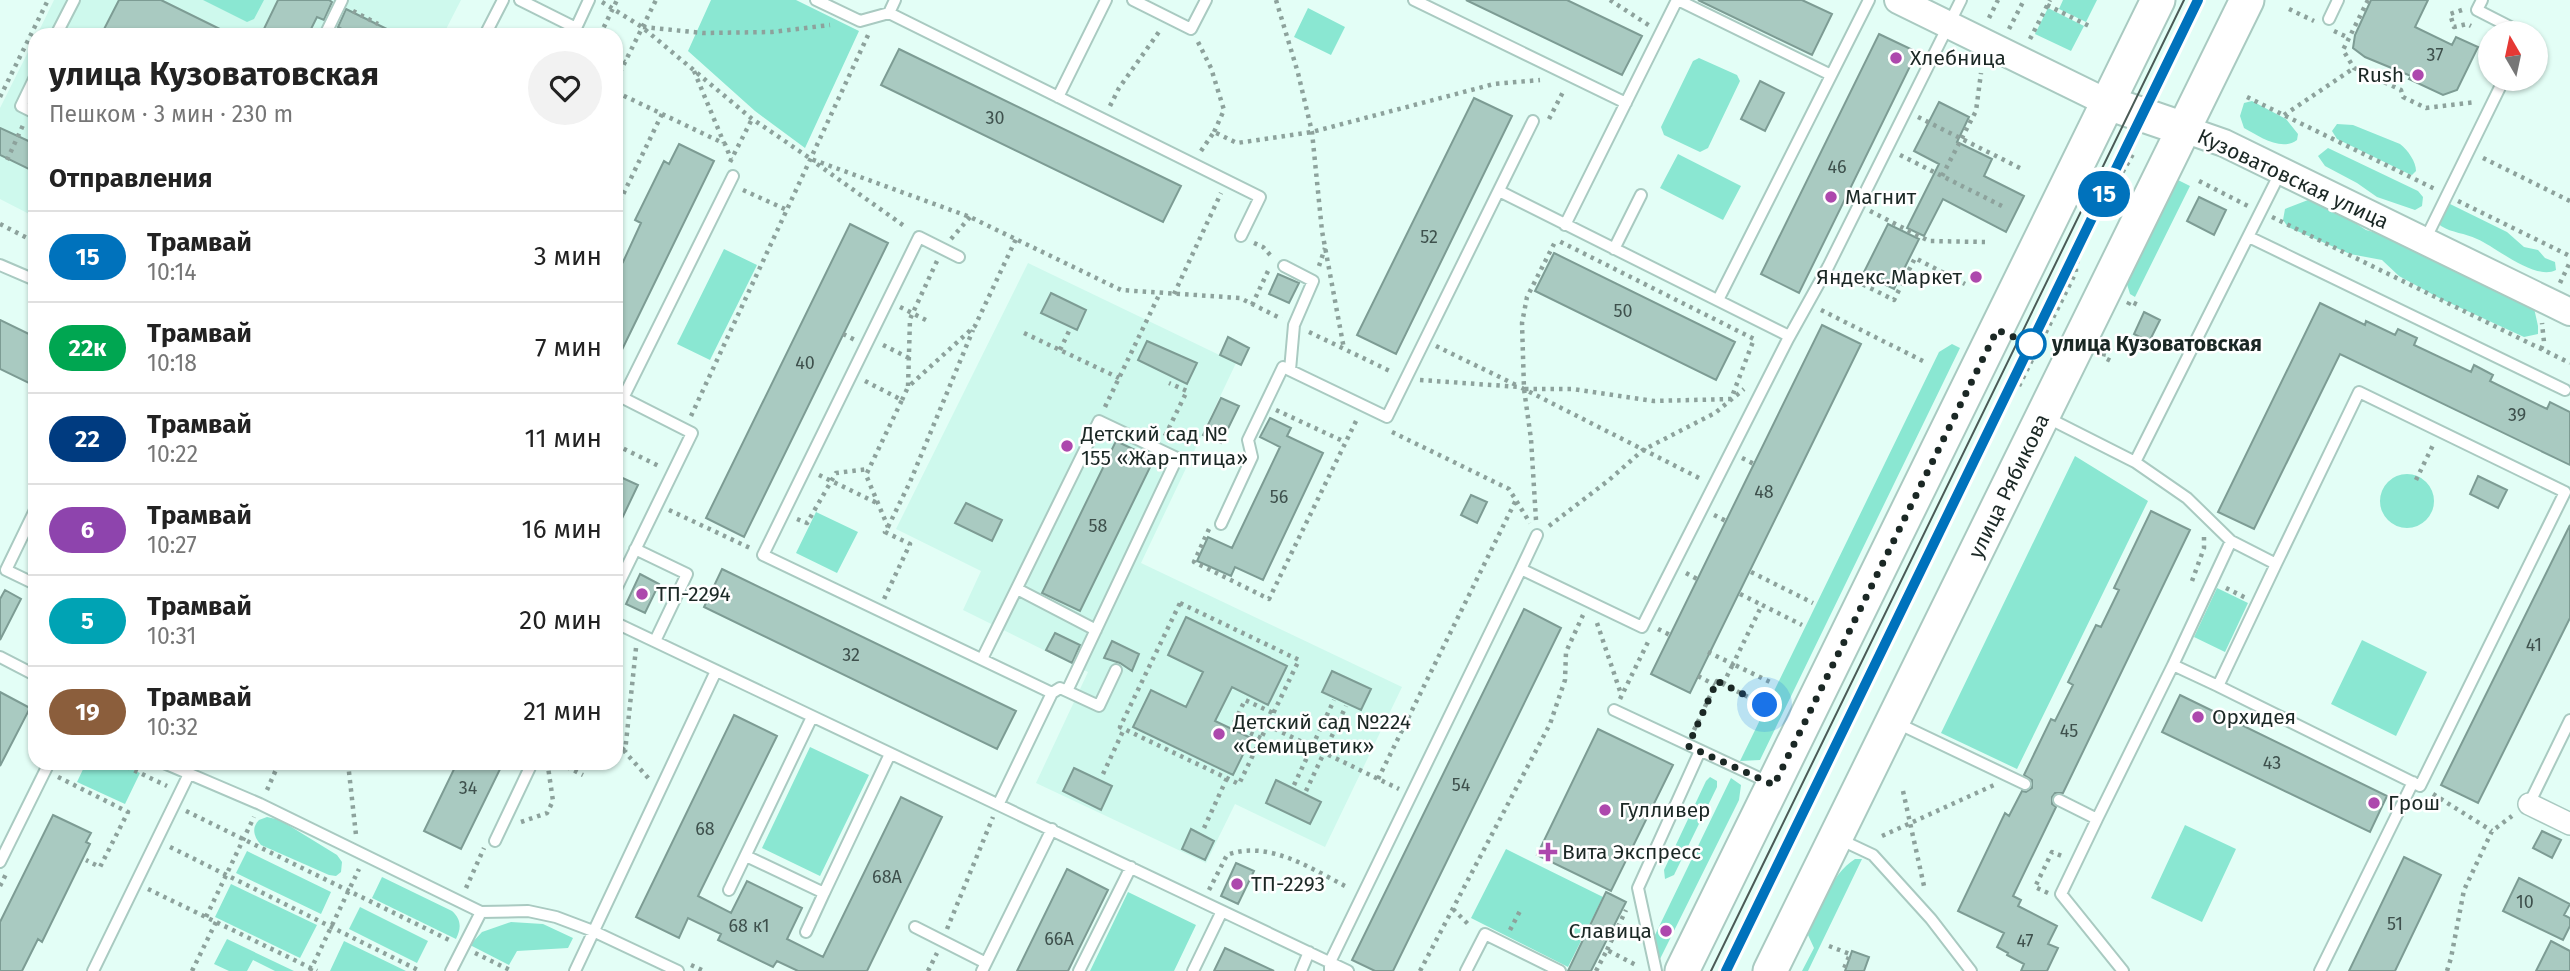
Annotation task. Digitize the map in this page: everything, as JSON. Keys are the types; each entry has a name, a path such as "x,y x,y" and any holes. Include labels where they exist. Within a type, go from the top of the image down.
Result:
{"main road":[{"path":"1682,971 2158,0"},
{"name":"улица Рябикова","path":"1770,971 2247,0"},
{"name":"Кузоватовская улица","path":"2108,103 2184,129"}],"street":[{"name":"Кузоватовская улица","path":"1898,0 2108,103"},
{"name":"Кузоватовская улица","path":"2184,129 2224,143 2570,311"},
{"path":"2529,804 2570,824"}],"lane":[{"path":"60,28 74,0"},
{"path":"489,28 503,0"},
{"path":"520,0 576,28 589,0"},
{"path":"816,0 860,21 888,13 1260,197 1241,236"},
{"path":"888,13 895,0"},
{"path":"1058,97 1106,0"},
{"path":"1133,0 1191,29 1206,0"},
{"path":"1414,0 1626,103"},
{"path":"1564,225 1678,0 1831,75"},
{"path":"1718,300 1869,0"},
{"path":"1521,569 1642,627 1789,336 1828,267 1961,0"},
{"path":"2329,19 2338,0"},
{"path":"2482,0 2477,10 2499,21"},
{"path":"328,28 341,2"},
{"path":"28,91 20,106 28,110"},
{"path":"2424,241 2498,91"},
{"path":"1220,524 1252,457 1248,440 1283,367 1387,417 1532,121"},
{"path":"2135,462 2281,171"},
{"path":"623,389 731,179"},
{"path":"1499,191 1789,336"},
{"path":"1614,249 1641,195"},
{"path":"959,257 919,237 763,555 1052,693"},
{"path":"2249,237 2565,390"},
{"path":"0,264 28,277"},
{"path":"1284,266 1313,281 1294,325 1290,370"},
{"path":"2218,686 2359,392 2564,492 2319,971"},
{"path":"623,399 692,433 623,574"},
{"path":"2043,415 2135,462 2187,498 2231,541 2276,564"},
{"path":"982,659 1099,421 1177,458 1067,691"},
{"path":"28,524 6,570 28,581"},
{"path":"1330,967 1537,535"},
{"path":"2123,971 2061,894 2231,541"},
{"path":"635,549 687,574 655,641"},
{"path":"1017,589 1096,630"},
{"path":"623,626 977,796 999,803 1052,828 1309,952 1330,967 1348,971"},
{"path":"0,657 28,672"},
{"path":"2173,665 2416,784"},
{"path":"999,803 1052,693 1060,688 1098,706 1116,670"},
{"path":"575,971 716,671"},
{"path":"1614,710 1774,785"},
{"path":"729,890 812,717"},
{"path":"2529,804 2570,720"},
{"path":"1893,721 2025,784"},
{"path":"1656,971 1638,888 1700,751"},
{"path":"806,932 890,754"},
{"path":"0,862 46,770"},
{"path":"181,770 260,804 481,912 535,912 572,922 680,965"},
{"path":"495,841 529,770"},
{"path":"93,971 189,774"},
{"path":"2059,800 2097,819"},
{"path":"915,927 984,967 1052,828"},
{"path":"1836,837 1873,855 1931,919 1971,971"},
{"path":"746,856 824,893"},
{"path":"1079,971 1131,867"},
{"path":"1193,971 1223,911"},
{"path":"451,971 481,912"},
{"path":"1466,971 1485,934 1560,971"},
{"path":"1301,971 1309,952"}],"path":[{"path":"34,28 48,0"},
{"path":"598,0 642,27 751,118 919,237"},
{"path":"604,28 617,0"},
{"path":"623,66 656,0"},
{"path":"1276,0 1312,132 1322,231 1344,349"},
{"path":"1610,0 1656,30"},
{"path":"1988,19 1998,0"},
{"path":"2009,29 2024,0"},
{"path":"2368,0 2343,50 2354,68 2401,90 2403,97 2426,108 2477,102 2489,108"},
{"path":"2030,40 2049,1 2089,26"},
{"path":"341,2 378,23"},
{"path":"685,429 876,16"},
{"path":"642,27 703,33 772,32 824,27 852,18"},
{"path":"1104,120 1119,88 1169,18"},
{"path":"1191,29 1211,68 1224,110 1194,164"},
{"path":"0,97 28,40"},
{"path":"2283,116 2354,68"},
{"path":"694,70 732,160"},
{"path":"1942,176 1976,111 1981,74"},
{"path":"1214,132 1237,143 1312,132 1494,84 1571,76"},
{"path":"1532,121 1545,128 1571,76"},
{"path":"623,95 725,144"},
{"path":"2247,97 2570,256"},
{"path":"1906,111 2020,168"},
{"path":"623,195 662,114"},
{"path":"7,160 28,121"},
{"path":"1887,149 2002,206"},
{"path":"2468,151 2570,201"},
{"path":"2019,386 2076,272 2075,264 2095,223 2133,155"},
{"path":"811,159 970,216 1121,290 1240,298 1406,379 1573,389 1654,401 1731,399"},
{"path":"731,179 787,210"},
{"path":"1174,294 1227,180"},
{"path":"2199,181 2570,363"},
{"path":"1859,206 1929,241 1985,242"},
{"path":"0,224 28,238"},
{"path":"1537,535 1531,439 1522,388 1522,323 1528,297 1564,225"},
{"path":"1241,236 1263,247 1274,259 1252,305"},
{"path":"879,610 910,544 885,532 910,482 975,326 1016,239"},
{"path":"1556,240 1754,340 1731,399"},
{"path":"1828,267 1894,300 1915,258 1965,284"},
{"path":"1099,421 1160,293"},
{"path":"888,301 930,322"},
{"path":"1815,310 1821,310 1927,363"},
{"path":"888,527 866,475 908,387 910,319"},
{"path":"908,387 975,326"},
{"path":"1060,350 1070,329"},
{"path":"1024,333 1119,378"},
{"path":"869,338 909,358"},
{"path":"1425,341 1713,485"},
{"path":"1537,535 1609,480 1643,450 1715,413 1776,362"},
{"path":"851,375 902,400"},
{"path":"1159,450 1186,391 1169,383"},
{"path":"1265,405 1345,442"},
{"path":"1220,524 1210,526 1194,562 1269,599 1363,405"},
{"path":"1382,428 1509,489 1537,535"},
{"path":"2416,480 2440,431"},
{"path":"1735,469 1746,446"},
{"path":"623,448 666,470"},
{"path":"1741,457 1754,464"},
{"path":"784,512 807,523 836,473 869,469"},
{"path":"831,481 877,503"},
{"path":"1378,779 1516,500"},
{"path":"1706,525 1718,502"},
{"path":"658,504 763,555"},
{"path":"1712,514 1726,521"},
{"path":"2191,585 2204,548 2202,528"},
{"path":"1689,560 1683,572 1697,579"},
{"path":"1751,572 1813,603"},
{"path":"2212,582 2257,604"},
{"path":"1740,594 1802,625"},
{"path":"1589,602 1622,695"},
{"path":"1420,971 1550,724 1565,680 1566,652 1589,602"},
{"path":"1180,603 1298,660 1273,713 1239,784 1121,727 1180,603"},
{"path":"1723,684 1762,605"},
{"path":"1614,710 1655,628 1670,635"},
{"path":"636,646 625,752 660,791"},
{"path":"1709,652 1774,684"},
{"path":"1698,676 1715,685"},
{"path":"1688,746 1717,681 1765,705"},
{"path":"1261,738 1233,725 1245,700 1273,713"},
{"path":"1294,785 1335,701"},
{"path":"1306,790 1346,706"},
{"path":"1267,725 1412,796"},
{"path":"1103,774 1124,729"},
{"path":"52,770 128,812 100,867 86,860"},
{"path":"134,770 180,792"},
{"path":"276,770 266,791 277,797"},
{"path":"345,830 356,835 349,770"},
{"path":"507,816 522,823 547,813 552,801 548,770"},
{"path":"573,770 583,775"},
{"path":"1882,836 2010,777"},
{"path":"1204,828 1227,778"},
{"path":"2416,784 2492,831"},
{"path":"1903,791 1931,919"},
{"path":"929,971 999,803"},
{"path":"206,917 260,804"},
{"path":"2447,971 2464,890 2492,831 2529,804"},
{"path":"174,806 512,971"},
{"path":"157,841 420,971"},
{"path":"1203,901 1227,855 1247,850 1272,853 1293,860 1363,894"},
{"path":"2053,896 2035,887 2052,852 2067,859"},
{"path":"311,970 365,855"},
{"path":"136,883 317,971"},
{"path":"453,883 475,893"},
{"path":"1596,971 1628,906"},
{"path":"1453,909 1467,925"},
{"path":"1504,944 1521,909"},
{"path":"192,971 216,922"},
{"path":"1829,946 1850,954 1843,971"},
{"path":"1606,950 1636,965"},
{"path":"680,965 704,971"}],"shaded area":[{"path":"54,0 461,0 447,28 40,28"},
{"path":"28,52 28,213 0,199 0,108"},
{"path":"1028,263 1236,363 1141,563 1402,687 1325,847 1235,804 1206,863 1036,783 1088,672 963,610 981,571 896,529"}],"green space":[{"path":"203,0 264,0 254,19 247,22"},
{"path":"711,0 796,0 859,31 805,148 755,111 688,51"},
{"path":"2063,0 2097,0 2086,22 2059,9"},
{"path":"1308,8 1345,27 1331,55 1294,37"},
{"path":"2048,8 2084,26 2071,51 2035,34"},
{"path":"1699,58 1737,75 1740,81 1708,148 1700,152 1664,135 1661,127 1693,61"},
{"path":"2252,101 2286,119 2298,134 2297,140 2277,144 2244,128 2240,116 2244,103"},
{"path":"2337,124 2353,125 2400,144 2411,156 2416,171 2412,175 2409,174 2337,139 2332,131"},
{"path":"2328,148 2418,191 2423,197 2422,206 2415,210 2377,197 2325,166 2318,156"},
{"path":"1678,154 1741,186 1723,220 1660,188"},
{"path":"2176,179 2190,186 2135,297 2130,294 2126,281"},
{"path":"2308,200 2335,210 2366,230 2388,236 2534,308 2538,334 2524,337 2441,299 2399,276 2382,260 2350,254 2288,227 2283,220 2285,209"},
{"path":"2448,203 2507,232 2524,247 2538,250 2545,258 2555,262 2556,270 2537,271 2477,239 2441,226 2438,223"},
{"path":"724,249 757,265 710,360 677,344"},
{"path":"1952,344 1960,348 1760,760 1740,761 1939,352"},
{"path":"2075,456 2148,501 2017,769 1941,733"},
{"path":"2407,474 2426,482 2434,501 2426,520 2407,528 2388,520 2380,501 2388,482"},
{"path":"816,512 858,532 837,573 796,553"},
{"path":"2217,588 2248,603 2225,652 2194,637"},
{"path":"2362,640 2427,672 2396,736 2331,704"},
{"path":"810,747 869,775 820,876 762,848"},
{"path":"83,770 133,770 140,773 125,804 77,782"},
{"path":"1710,777 1717,781 1717,787 1674,875 1665,879 1664,870"},
{"path":"1731,778 1741,785 1739,800 1659,961 1654,937"},
{"path":"267,817 280,820 337,855 342,862 341,872 336,876 329,875 261,845 254,829 259,820"},
{"path":"2185,825 2236,849 2202,922 2151,898"},
{"path":"1506,849 1603,897 1568,967 1471,918"},
{"path":"247,851 331,892 321,914 236,873"},
{"path":"1855,859 1862,859 1808,971 1802,971 1814,948 1808,935 1822,904 1832,883"},
{"path":"382,877 452,911 460,925 456,939 372,898"},
{"path":"231,884 317,925 300,958 215,917"},
{"path":"1128,892 1196,925 1174,971 1090,971"},
{"path":"360,907 428,941 417,963 349,929"},
{"path":"511,922 543,924 573,938 568,948 517,951 509,965 470,945 482,932"},
{"path":"227,939 294,971 275,971 253,960 247,971 229,971 214,964"},
{"path":"344,941 406,971 330,971"}],"building":[{"path":"119,0 161,0 218,28 105,28"},
{"path":"278,0 332,2 324,20 317,17 312,28 264,28"},
{"path":"1466,0 1567,0 1642,36 1622,75"},
{"path":"1698,0 1802,0 1832,14 1812,55"},
{"path":"2371,0 2428,0 2415,27 2452,45 2456,37 2478,47 2457,90 2443,95 2409,79 2411,76 2365,57 2353,48 2355,35"},
{"path":"346,9 385,28 340,28"},
{"path":"1879,34 1917,52 1799,293 1761,274"},
{"path":"899,49 1181,186 1163,222 881,85"},
{"path":"1760,81 1784,93 1765,131 1741,119"},
{"path":"1474,98 1512,116 1396,354 1357,335"},
{"path":"1939,102 1969,117 1957,142 1992,159 1984,176 2024,196 2006,232 1943,199 1924,236 1907,228 1939,164 1914,151"},
{"path":"0,128 28,141 28,169 0,155"},
{"path":"679,144 714,161 623,348 623,262 641,223 635,220 664,161 669,164"},
{"path":"2199,197 2226,210 2214,235 2187,221"},
{"path":"850,224 888,243 744,537 706,518"},
{"path":"1888,224 1919,239 1894,289 1863,274"},
{"path":"1554,253 1735,342 1716,380 1535,291"},
{"path":"1278,274 1299,283 1289,303 1269,294"},
{"path":"1051,293 1086,310 1077,330 1041,313"},
{"path":"2320,303 2365,325 2366,321 2395,335 2398,329 2417,338 2414,345 2471,372 2474,365 2493,375 2490,381 2547,409 2550,402 2570,412 2570,465 2340,354 2254,529 2218,512"},
{"path":"2144,312 2160,320 2149,342 2134,334"},
{"path":"0,320 28,334 28,383 0,369"},
{"path":"1822,325 1861,344 1690,693 1651,674"},
{"path":"1228,337 1249,348 1241,365 1220,355"},
{"path":"1147,341 1197,363 1187,384 1138,360"},
{"path":"1221,398 1239,406 1221,443 1203,435"},
{"path":"1270,418 1291,428 1287,436 1323,453 1263,580 1235,567 1231,576 1197,561 1208,537 1232,548 1280,447 1260,437"},
{"path":"1116,441 1154,459 1080,611 1042,593"},
{"path":"2478,476 2507,490 2498,508 2470,494"},
{"path":"623,478 638,485 623,516"},
{"path":"1471,495 1487,502 1477,523 1461,515"},
{"path":"966,503 1002,520 992,541 955,523"},
{"path":"2151,511 2190,530 2063,793 2055,793 2052,797 2052,804 2056,807 2013,896 2021,900 2018,906 2057,926 2048,944 2058,948 2047,971 2021,971 2024,964 1997,947 2004,933 1958,911 2005,813 2009,816 2022,791 2026,792 2032,788 2032,780 2024,775 2051,719 2055,721 2073,685 2068,682 2096,625 2101,627 2119,590 2114,588"},
{"path":"2570,525 2570,618 2478,803 2441,785"},
{"path":"722,569 1016,711 997,749 704,607"},
{"name":"ТП-2294","path":"640,574 659,584 645,613 626,604"},
{"path":"5,590 21,599 0,640 0,599"},
{"path":"1524,609 1561,628 1393,971 1375,971 1352,960"},
{"path":"1186,617 1287,666 1268,705 1232,687 1215,721 1251,738 1233,775 1133,727 1151,690 1186,707 1203,672 1168,655"},
{"path":"1055,633 1080,645 1072,663 1046,650"},
{"path":"1112,641 1139,654 1132,671 1120,663 1104,658"},
{"path":"1332,671 1371,689 1361,710 1322,692"},
{"path":"0,692 28,707 28,712 0,766"},
{"path":"2180,695 2387,796 2370,832 2162,732"},
{"path":"734,715 777,736 698,896 731,913 747,881 802,908 787,939 823,957 901,797 942,817 867,971 798,971 777,961 773,967 718,940 721,934 688,918 679,938 636,917"},
{"name":"Гулливер","path":"1598,729 1673,765 1611,891 1537,855"},
{"path":"1074,768 1112,786 1101,810 1063,791"},
{"path":"454,770 500,770 461,849 424,831"},
{"path":"1276,780 1321,802 1310,824 1266,803"},
{"path":"53,815 91,833 86,842 90,844 42,942 38,939 22,971 0,971 0,922"},
{"path":"1191,829 1214,841 1205,860 1182,849"},
{"path":"2542,831 2561,840 2552,858 2533,848"},
{"path":"2404,857 2441,875 2395,971 2349,971"},
{"name":"ТП-2293","path":"1236,863 1254,871 1238,904 1221,896"},
{"path":"1067,869 1108,890 1068,971 1017,971"},
{"path":"2519,878 2570,904 2564,915 2570,918 2570,926 2563,940 2503,911"},
{"path":"1606,892 1626,902 1591,971 1568,971"},
{"path":"2551,941 2570,951 2570,971 2536,971"},
{"path":"1225,948 1274,971 1214,971"},
{"path":"1852,951 1869,957 1864,971 1845,971"}],"tram line":[{"path":"1711,971 2184,0"},
{"path":"1726,971 2198,0"},
{"name":"15","path":"1726,971 2198,0"}],"place":[{"name":"Хлебница","path":"1896,58"},
{"name":"Rush","path":"2418,75"},
{"name":"Магнит","path":"1831,197"},
{"name":"Яндекс.Маркет","path":"1976,277"},
{"name":"улица Кузоватовская","path":"2031,344"},
{"name":"Детский сад № 155 «Жар-птица»","path":"1067,446"},
{"name":"ТП-2294","path":"642,594"},
{"name":"Орхидея","path":"2198,717"},
{"name":"Детский сад №224 «Семицветик»","path":"1219,734"},
{"name":"Грош","path":"2374,803"},
{"name":"Гулливер","path":"1605,810"},
{"name":"Вита Экспресс","path":"1548,852"},
{"name":"ТП-2293","path":"1237,884"},
{"name":"Славица","path":"1666,931"}],"route":[{"path":"1765,705 1717,681 1688,746 1774,785 1997,330 2031,344"}]}
